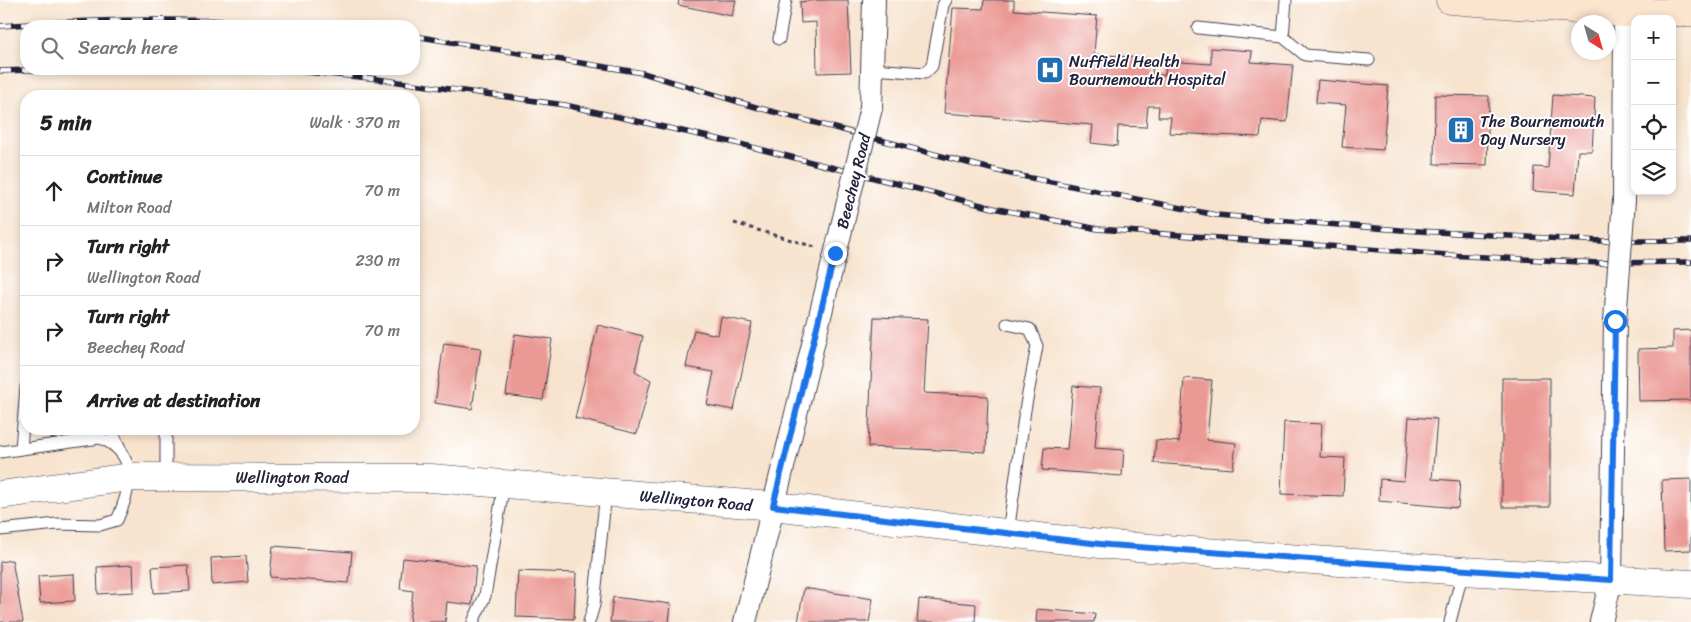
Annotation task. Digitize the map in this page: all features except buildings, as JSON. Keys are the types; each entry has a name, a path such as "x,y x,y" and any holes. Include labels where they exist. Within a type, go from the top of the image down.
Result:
{"main road":[{"path":"1450,0 1691,12"}],"street":[{"name":"Beechey Road","path":"745,622 872,108 874,0"},
{"path":"1601,622 1611,580 1615,321 1624,200 1620,8"},
{"name":"Wellington Road","path":"0,495 130,477 431,478 773,506 1109,545 1463,571 1691,584"}],"lane":[{"path":"779,39 786,0"},
{"path":"872,69 924,73 932,66 946,0"},
{"path":"1283,37 1286,0"},
{"path":"1198,28 1283,37 1305,55 1369,60"},
{"path":"1007,324 1030,329 1037,346 1025,410 1008,533"},
{"path":"21,449 22,435"},
{"path":"0,530 57,524 100,525 117,520 127,498 130,477 114,435"},
{"path":"166,435 166,477"},
{"path":"0,452 100,438 114,444 121,450"},
{"path":"473,622 485,596 504,484"},
{"path":"589,622 594,605 606,492"},
{"path":"1450,622 1463,571"}],"path":[{"path":"734,223 835,253"}],"railway":[{"path":"122,20 163,20"},
{"path":"0,26 20,25"},
{"path":"420,37 643,73 759,108 1006,173 1216,215 1401,230 1602,241 1691,241"},
{"path":"0,71 20,70"},
{"path":"338,75 565,105 740,144 993,208 1098,229 1448,255 1599,263 1691,262"}],"place":[{"name":"Nuffield Health Bournemouth Hospital","path":"1050,70"},
{"name":"The Bournemouth Day Nursery","path":"1461,130"}],"route":[{"path":"835,253 773,506 1109,545 1611,580 1615,321"}]}
